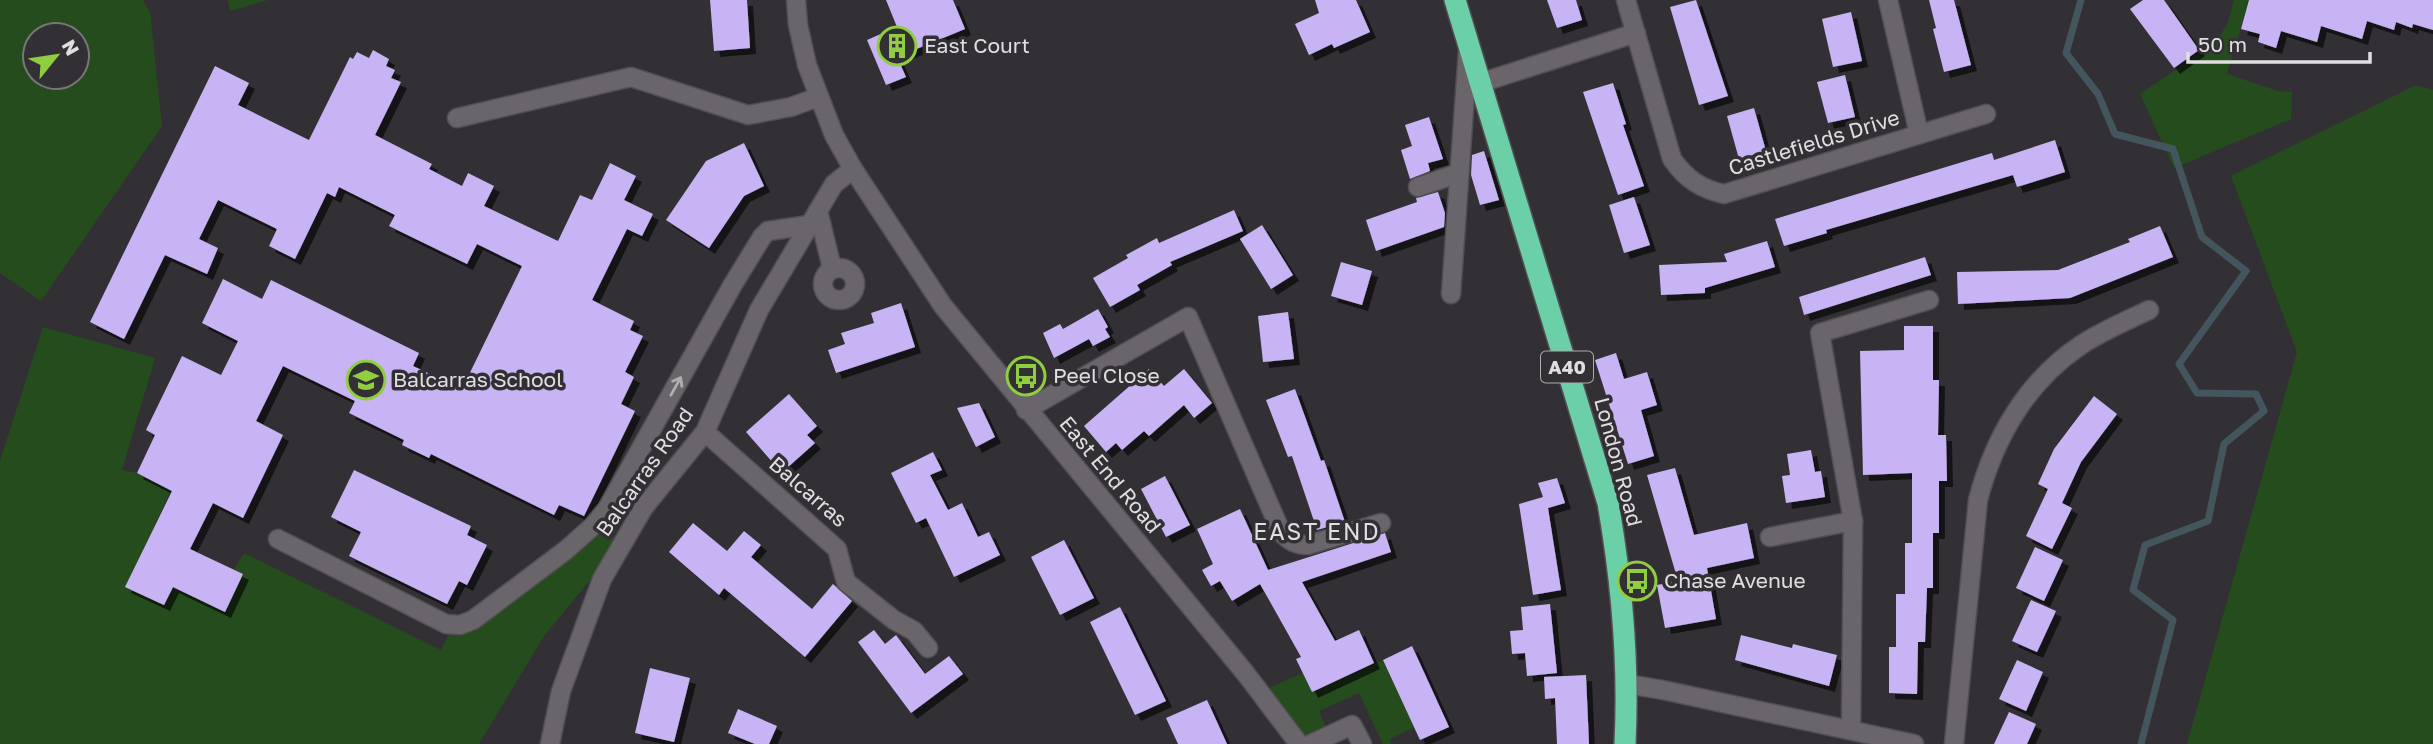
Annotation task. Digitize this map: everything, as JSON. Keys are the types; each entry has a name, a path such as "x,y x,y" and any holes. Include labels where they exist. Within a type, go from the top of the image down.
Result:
{"highway":[{"name":"London Road","path":"1455,0 1608,503 1622,595 1627,684 1625,744"}],"street":[{"name":"East End Road","path":"796,0 800,36 818,97 853,169 943,306 1246,674 1299,744"},
{"name":"Castlefields Drive","path":"1626,0 1672,159 1688,178 1710,191 1724,194 1986,114"},
{"path":"1888,0 1919,134"},
{"path":"1480,83 1636,33"},
{"path":"1451,294 1468,44"},
{"path":"457,118 631,78 748,115 791,107 818,97"},
{"name":"Balcarras Road","path":"550,744 561,691 602,579 644,508 705,432 759,310 834,184 853,169"},
{"path":"1418,187 1459,173"},
{"path":"278,539 446,624 460,625 473,620 556,558 593,526 607,509 732,286 768,231 813,218 832,268"},
{"path":"1851,730 1853,521 1820,333 1929,300"},
{"path":"1954,744 1978,500 1995,447 2024,400 2060,361 2101,332 2149,310"},
{"path":"1026,410 1188,317 1281,532 1295,543 1308,545 1381,523"},
{"name":"Balcarras","path":"705,432 837,549 846,582 894,620 914,631 928,648"},
{"path":"607,509 630,530"},
{"path":"1770,537 1853,521"},
{"path":"1627,684 1914,744"},
{"path":"1311,744 1352,725 1362,744"}],"green space":[{"path":"0,0 143,0 150,12 162,126 41,301 0,273"},
{"path":"228,0 268,0 230,11"},
{"path":"2234,0 2249,0 2227,74 2278,91 2292,92 2291,119 2174,168 2140,94 2214,44 2227,25"},
{"path":"2416,85 2433,90 2433,744 2187,744 2297,352 2231,176"},
{"path":"43,327 155,358 122,470 137,473 171,490 126,587 163,605 173,587 225,611 243,574 234,570 244,553 441,650 454,624 593,526 614,537 595,574 544,636 479,744 0,744 0,461"},
{"path":"1383,660 1414,727 1390,739 1391,744 1383,744 1359,693 1319,711 1327,730 1298,743 1260,692 1303,673 1312,692"}],"building":[{"path":"710,0 747,0 750,48 714,51"},
{"name":"East Court","path":"886,0 953,0 965,29 897,57 906,77 886,85 867,40 897,27"},
{"path":"1315,0 1356,0 1370,32 1334,48 1332,44 1309,55 1295,24 1319,13"},
{"path":"1547,0 1576,0 1582,20 1557,28"},
{"path":"1696,0 1728,96 1699,105 1670,7"},
{"path":"1929,0 1954,0 1971,65 1944,72"},
{"path":"2143,0 2164,0 2199,50 2174,68 2130,9"},
{"path":"2249,0 2433,0 2433,30 2413,24 2412,28 2396,22 2394,30 2367,21 2362,39 2321,26 2317,42 2281,31 2276,48 2258,42 2260,34 2241,29"},
{"path":"1851,12 1862,61 1833,67 1822,19"},
{"path":"373,50 389,59 386,66 395,70 391,78 401,82 375,135 432,164 429,169 462,186 468,173 494,186 484,206 558,241 580,195 592,200 610,163 636,176 624,200 653,214 642,236 627,229 592,300 634,321 630,330 643,336 625,372 634,377 621,404 635,411 584,516 559,505 554,515 431,454 429,458 402,445 404,440 349,413 355,401 283,366 256,421 283,435 243,518 213,503 190,549 243,574 225,612 173,587 164,605 125,587 172,491 137,473 155,435 146,430 182,356 221,375 238,341 202,323 223,279 262,299 271,280 419,353 413,366 462,389 522,266 477,244 467,264 389,226 395,215 339,187 335,197 327,193 295,259 269,246 277,229 218,200 199,239 218,248 207,274 165,255 124,339 90,322 215,66 249,83 238,105 309,140 350,57 353,59 357,52 369,58"},
{"path":"1845,75 1855,117 1828,123 1817,82"},
{"path":"1613,83 1626,124 1623,125 1644,186 1618,195 1583,92"},
{"path":"1754,108 1766,151 1739,159 1727,116"},
{"path":"1429,117 1443,159 1428,163 1430,171 1410,179 1401,150 1412,146 1405,125"},
{"path":"2055,140 2065,172 2017,187 2013,175 1826,230 1827,233 1784,246 1775,219 1992,153 1994,160"},
{"path":"744,143 764,186 744,196 709,248 666,220 706,161"},
{"path":"1484,151 1499,200 1480,205 1471,175 1472,155"},
{"path":"1438,192 1445,213 1444,227 1376,251 1366,220 1417,202 1416,198"},
{"path":"1634,197 1650,245 1624,253 1609,205"},
{"path":"1234,210 1243,231 1170,262 1172,265 1137,285 1140,290 1110,307 1093,278 1157,238 1159,243"},
{"path":"1262,225 1293,275 1271,289 1240,239"},
{"path":"2160,226 2173,257 2070,298 1958,304 1957,272 2058,270 2130,242 2128,239"},
{"path":"1767,241 1775,267 1705,288 1705,293 1661,295 1659,265 1727,262 1724,254"},
{"path":"1925,257 1931,275 1804,315 1799,297"},
{"path":"1341,262 1372,271 1362,305 1331,296"},
{"path":"901,303 915,347 836,373 828,350 845,344 841,333 874,323 871,313"},
{"path":"1098,309 1108,327 1105,329 1110,337 1093,346 1089,339 1054,358 1043,333 1060,324 1063,329"},
{"path":"1288,312 1294,359 1263,362 1258,316"},
{"path":"1904,326 1933,326 1933,380 1939,380 1938,435 1946,435 1947,481 1939,481 1939,533 1933,533 1933,588 1927,588 1925,642 1918,642 1917,694 1889,693 1889,647 1896,647 1896,594 1905,594 1905,543 1912,543 1912,473 1863,475 1860,351 1904,350"},
{"path":"1616,353 1624,379 1647,372 1657,405 1641,410 1654,456 1628,464 1595,360"},
{"path":"1149,369 1164,386 1184,369 1212,403 1194,418 1184,405 1149,436 1144,431 1122,450 1116,443 1106,452 1084,426"},
{"path":"1295,389 1321,461 1324,460 1345,522 1317,530 1292,456 1288,457 1266,400"},
{"path":"789,394 817,426 807,435 815,443 787,468 779,459 774,464 746,432"},
{"path":"2094,396 2117,414 2081,462 2062,503 2072,508 2052,549 2026,536 2048,489 2038,484 2054,449"},
{"path":"979,403 995,437 976,447 957,408"},
{"path":"1811,450 1815,472 1821,471 1825,497 1786,503 1782,476 1790,475 1787,454"},
{"path":"933,452 942,470 930,475 948,510 962,503 978,537 989,532 1000,555 954,577 926,518 916,523 891,473"},
{"path":"1675,468 1694,535 1747,523 1754,558 1707,568 1716,619 1665,628 1657,585 1678,581 1647,475"},
{"path":"354,470 471,526 467,535 487,545 467,585 459,581 447,604 349,556 361,532 331,517"},
{"path":"1165,476 1190,525 1166,537 1141,489"},
{"path":"1557,478 1565,503 1548,508 1561,590 1533,595 1519,504 1543,497 1538,483"},
{"path":"1240,509 1268,570 1385,533 1391,552 1302,582 1335,641 1359,630 1374,663 1312,692 1296,659 1301,657 1260,584 1232,601 1220,581 1211,586 1202,570 1213,564 1197,529"},
{"path":"693,523 727,551 744,531 761,545 751,557 812,609 833,584 852,601 805,657 724,588 719,595 669,552"},
{"path":"1064,540 1094,598 1060,615 1031,557"},
{"path":"2035,547 2063,560 2044,601 2016,588"},
{"path":"2031,600 2056,611 2037,652 2012,641"},
{"path":"1550,604 1557,673 1527,676 1525,653 1512,654 1510,631 1523,630 1521,607"},
{"path":"1120,607 1166,701 1135,715 1090,622"},
{"path":"874,630 885,644 896,635 925,674 949,656 963,674 911,713 858,642"},
{"path":"1741,635 1792,648 1793,644 1837,655 1829,686 1735,660"},
{"path":"1412,646 1449,727 1420,740 1383,660"},
{"path":"2017,660 2043,672 2026,711 1999,699"},
{"path":"650,668 690,678 674,742 635,733"},
{"path":"1586,675 1589,744 1557,744 1555,698 1545,699 1544,677"},
{"path":"1207,700 1227,744 1178,744 1166,718"},
{"path":"738,709 777,726 769,744 755,744 728,733"},
{"path":"2009,712 2036,724 2027,744 1994,744"}],"waterway":[{"path":"2081,0 2066,53 2098,94 2115,134 2173,149 2202,237 2246,271 2179,364 2197,393 2256,394 2264,411 2224,444 2208,521 2145,545 2133,590 2173,620 2141,744"}],"place":[{"name":"East Court","path":"897,46"},
{"name":"Peel Close","path":"1026,376"},
{"name":"Balcarras School","path":"366,380"},
{"name":"Chase Avenue","path":"1637,581"}],"district":[{"name":"EAST END","path":"1317,532"}]}
